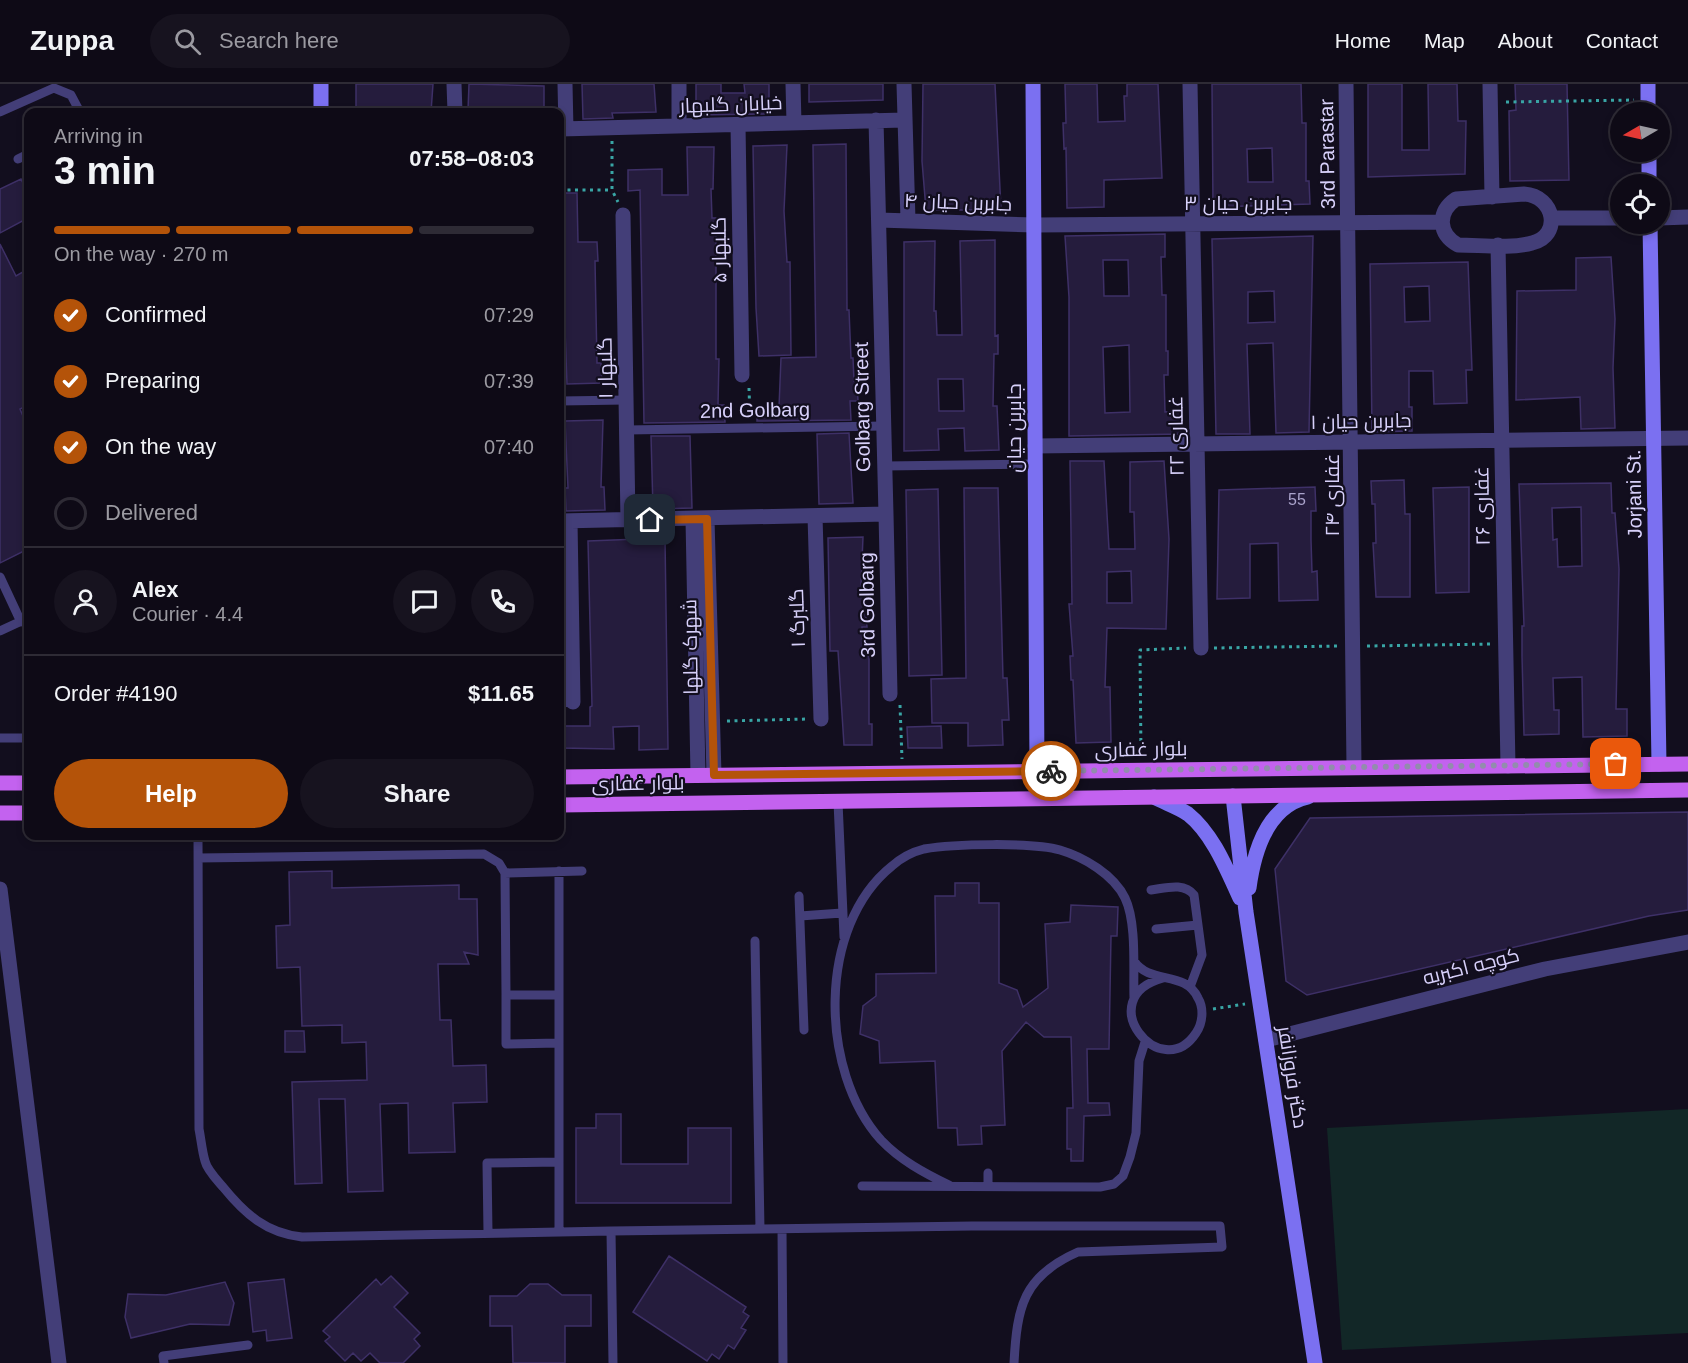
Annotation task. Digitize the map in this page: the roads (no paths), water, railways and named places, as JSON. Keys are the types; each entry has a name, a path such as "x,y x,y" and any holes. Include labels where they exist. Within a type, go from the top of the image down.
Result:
{"main road":[{"name":"بلوار غفاری","path":"564,777 1688,764"},
{"path":"0,783 24,783"},
{"name":"بلوار غفاری","path":"564,806 1688,790"},
{"path":"0,813 24,813"}],"street":[{"path":"321,84 321,108"},
{"path":"454,84 455,108"},
{"path":"563,108 565,84"},
{"path":"679,84 679,126"},
{"path":"793,84 794,123"},
{"path":"904,84 908,220"},
{"name":"جابربن حیان","path":"1033,84 1037,771"},
{"name":"غفاری ۲۲","path":"1190,84 1201,648"},
{"name":"3rd Parastar","path":"1346,84 1349,223"},
{"path":"1490,84 1492,197"},
{"path":"1648,84 1648,102"},
{"name":"Golbarg Street","path":"876,120 886,514"},
{"name":"خیابان گلبهار","path":"564,129 904,120"},
{"name":"گلبهار ۵","path":"738,124 742,375"},
{"path":"1532,195 1546,204 1551,218 1547,234 1534,243 1498,245 1458,245 1445,235 1442,222 1444,210 1456,199 1532,195"},
{"name":"گلبهار ۱","path":"623,215 628,520"},
{"path":"1551,218 1610,218"},
{"path":"1670,218 1688,218"},
{"name":"جابربن حیان ۴","path":"879,220 1035,225"},
{"name":"جابربن حیان ۳","path":"1035,225 1442,222"},
{"name":"غفاری ۲۴","path":"1349,223 1354,767"},
{"name":"Jorjani St.","path":"1650,234 1659,764"},
{"name":"غفاری ۲۶","path":"1498,245 1508,766"},
{"name":"جابربن حیان ۱","path":"1035,446 1688,438"},
{"path":"566,702 565,521 886,514"},
{"name":"3rd Golbarg","path":"886,514 890,694"},
{"name":"گلبرگ ۱","path":"815,516 821,719"},
{"name":"شهرک گلها","path":"700,519 713,722 714,775"},
{"name":"شهرک گلها","path":"698,775 700,519"},
{"path":"1246,912 1252,870 1259,843 1273,819 1291,800 1315,795"},
{"name":"دکتر فروزانفر","path":"1233,796 1246,912 1316,1363"},
{"path":"1154,797 1188,814 1204,832 1223,861 1246,912"},
{"path":"0,889 58,1363"},
{"name":"کوچه اکبریه","path":"1266,1040 1545,969 1688,942"}],"lane":[{"path":"0,112 54,88 71,95 78,108"},
{"path":"18,159 24,156"},
{"path":"564,401 626,400"},
{"name":"2nd Golbarg","path":"627,430 884,426"},
{"path":"885,466 1036,464"},
{"path":"0,577 24,618"},
{"path":"0,631 24,620"},
{"path":"0,738 24,738"},
{"path":"838,802 844,942 834,1010 836,1035 852,1092 880,1138 924,1173 949,1185"},
{"path":"198,840 199,1129 205,1163 243,1211 269,1230 302,1237 760,1229 1220,1226 1222,1247 1078,1252 1056,1262 1039,1274 1024,1296 1016,1330 1014,1363"},
{"path":"844,942 865,896 891,866 906,856 926,849 1033,847 1059,849 1082,859 1114,885 1125,899 1130,923 1133,960 1132,1022 1137,1033 1145,1042 1156,1048 1180,1047 1197,1032 1202,1010 1200,999 1190,987 1174,978 1162,978 1143,972 1133,960"},
{"path":"198,858 484,855 499,863 505,873 506,1044 559,1043"},
{"path":"559,871 559,1232"},
{"path":"505,873 582,871"},
{"path":"1151,890 1183,887 1190,889 1194,895 1202,955 1190,987"},
{"path":"799,896 804,1030"},
{"path":"800,916 842,913"},
{"path":"1156,929 1198,925"},
{"path":"755,941 760,1229"},
{"path":"1134,998 1142,988 1162,978"},
{"path":"506,995 559,994"},
{"path":"862,1186 1100,1187 1114,1184 1123,1176 1136,1133 1139,1061 1145,1042"},
{"path":"488,1233 487,1163 559,1162"},
{"path":"987,1186 988,1173"},
{"path":"782,1229 783,1363"},
{"path":"611,1231 613,1363"},
{"path":"164,1363 163,1356 248,1345"}]}
